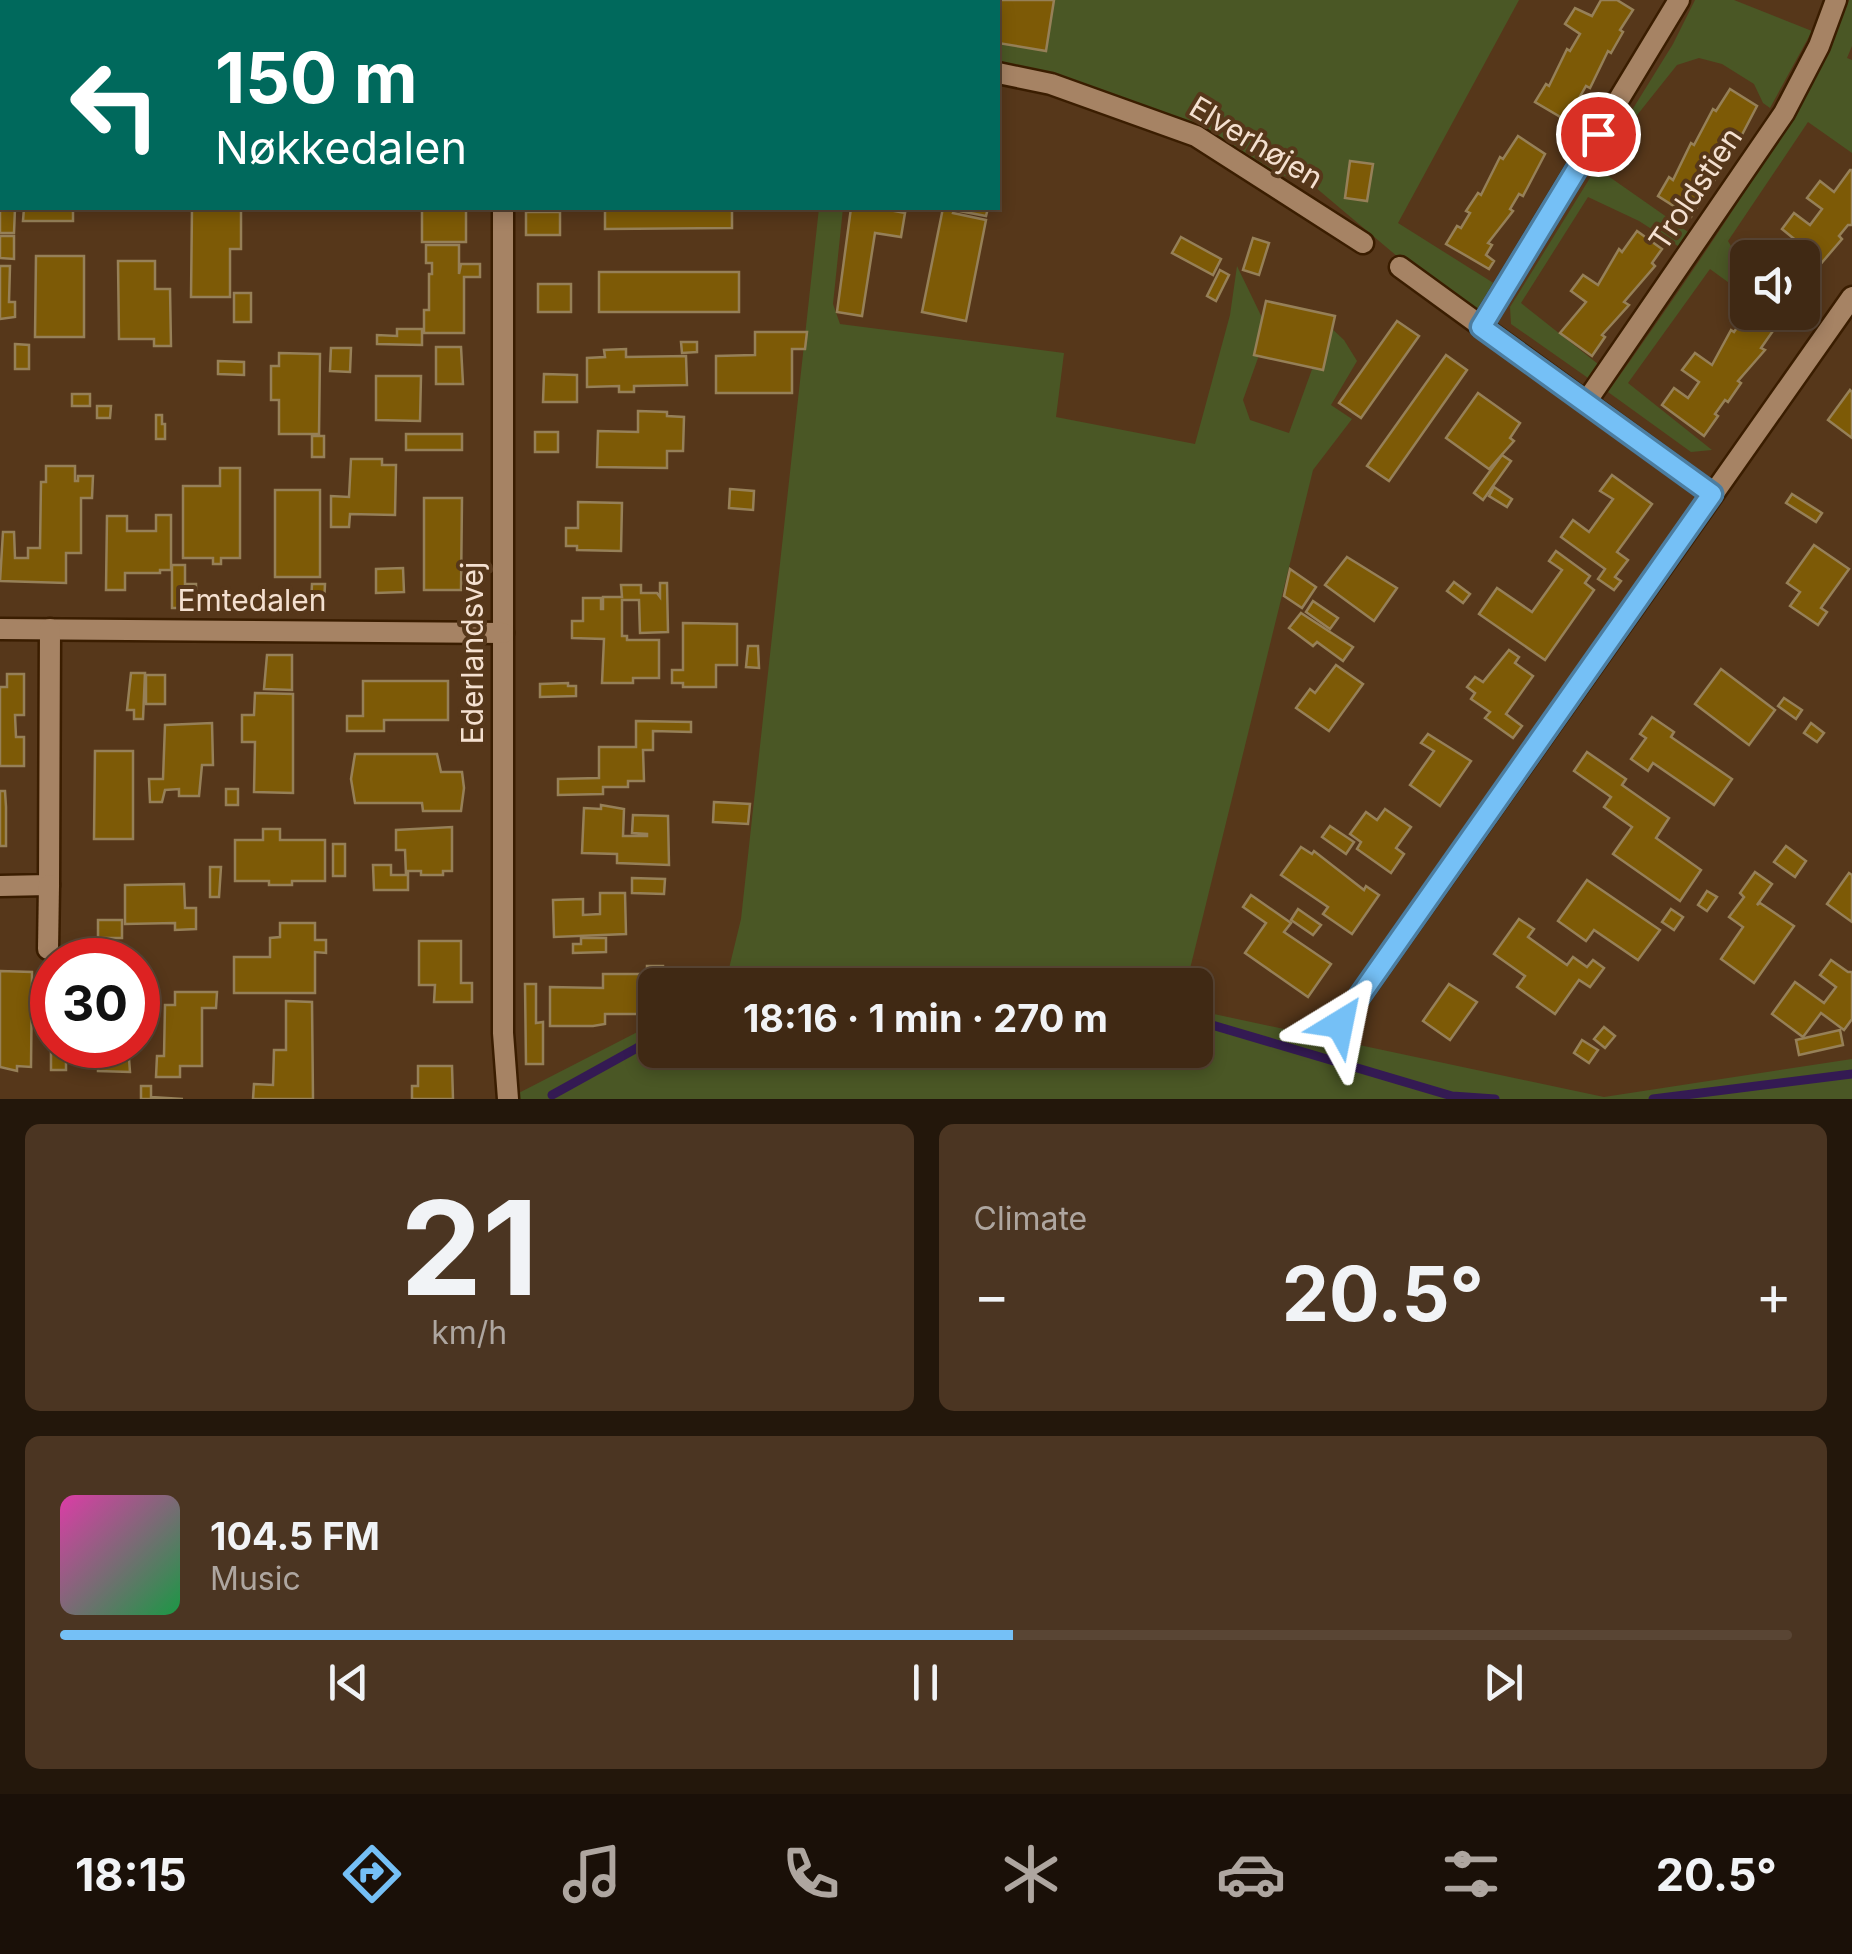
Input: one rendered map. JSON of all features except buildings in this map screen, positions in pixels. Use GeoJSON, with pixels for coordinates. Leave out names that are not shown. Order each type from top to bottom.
{"type":"FeatureCollection","features":[{"type":"Feature","properties":{"kind":"street"},"geometry":{"type":"LineString","coordinates":[[1481,327],[1679,0]]}},
{"type":"Feature","properties":{"kind":"street","name":"Troldstien"},"geometry":{"type":"LineString","coordinates":[[1586,402],[1784,113],[1819,46],[1836,0]]}},
{"type":"Feature","properties":{"kind":"street","name":"Elverhøjen"},"geometry":{"type":"LineString","coordinates":[[1000,73],[1051,84],[1196,136],[1363,243]]}},
{"type":"Feature","properties":{"kind":"street","name":"Ederlandsvej"},"geometry":{"type":"LineString","coordinates":[[503,210],[503,1033],[508,1099]]}},
{"type":"Feature","properties":{"kind":"street"},"geometry":{"type":"LineString","coordinates":[[1400,267],[1712,494]]}},
{"type":"Feature","properties":{"kind":"street"},"geometry":{"type":"LineString","coordinates":[[1340,1024],[1852,297]]}},
{"type":"Feature","properties":{"kind":"street","name":"Emtedalen"},"geometry":{"type":"LineString","coordinates":[[0,630],[503,633]]}},
{"type":"Feature","properties":{"kind":"street"},"geometry":{"type":"LineString","coordinates":[[48,938],[50,630]]}},
{"type":"Feature","properties":{"kind":"street"},"geometry":{"type":"LineString","coordinates":[[0,886],[49,886]]}},
{"type":"Feature","properties":{"kind":"green space"},"geometry":{"type":"Polygon","coordinates":[[[1000,0],[1519,0],[1398,223],[1503,289],[1481,327],[1315,187],[1000,74],[1000,0]]]}},
{"type":"Feature","properties":{"kind":"green space"},"geometry":{"type":"Polygon","coordinates":[[[1695,0],[1734,0],[1812,31],[1770,108],[1763,103],[1754,84],[1722,64],[1699,58],[1677,65],[1626,129],[1601,171],[1691,234],[1681,248],[1639,221],[1588,197],[1521,303],[1598,364],[1588,378],[1511,324],[1510,307],[1673,44],[1695,0]]]}},
{"type":"Feature","properties":{"kind":"green space"},"geometry":{"type":"Polygon","coordinates":[[[1852,0],[1852,46],[1847,58],[1852,60],[1852,153],[1808,122],[1728,241],[1730,284],[1710,269],[1628,383],[1712,450],[1691,452],[1608,392],[1779,138],[1852,0]]]}},
{"type":"Feature","properties":{"kind":"green space"},"geometry":{"type":"Polygon","coordinates":[[[819,210],[843,210],[833,304],[840,324],[1064,353],[1056,417],[1195,444],[1230,315],[1237,266],[1268,330],[1243,400],[1250,420],[1289,433],[1328,325],[1344,340],[1357,361],[1331,405],[1352,419],[1313,470],[1190,968],[729,968],[741,919],[819,210]]]}},
{"type":"Feature","properties":{"kind":"green space"},"geometry":{"type":"Polygon","coordinates":[[[1213,1014],[1604,1097],[1852,1059],[1852,1099],[507,1099],[638,1032],[638,1068],[1213,1068],[1213,1014]]]}},
{"type":"Feature","properties":{"kind":"waterway"},"geometry":{"type":"LineString","coordinates":[[1213,1025],[1452,1096],[1495,1099]]}},
{"type":"Feature","properties":{"kind":"waterway"},"geometry":{"type":"LineString","coordinates":[[552,1095],[638,1047]]}},
{"type":"Feature","properties":{"kind":"waterway"},"geometry":{"type":"LineString","coordinates":[[1653,1099],[1852,1074]]}},
{"type":"Feature","properties":{"kind":"route"},"geometry":{"type":"LineString","coordinates":[[1340,1024],[1712,494],[1481,327],[1598,134]]}}]}
